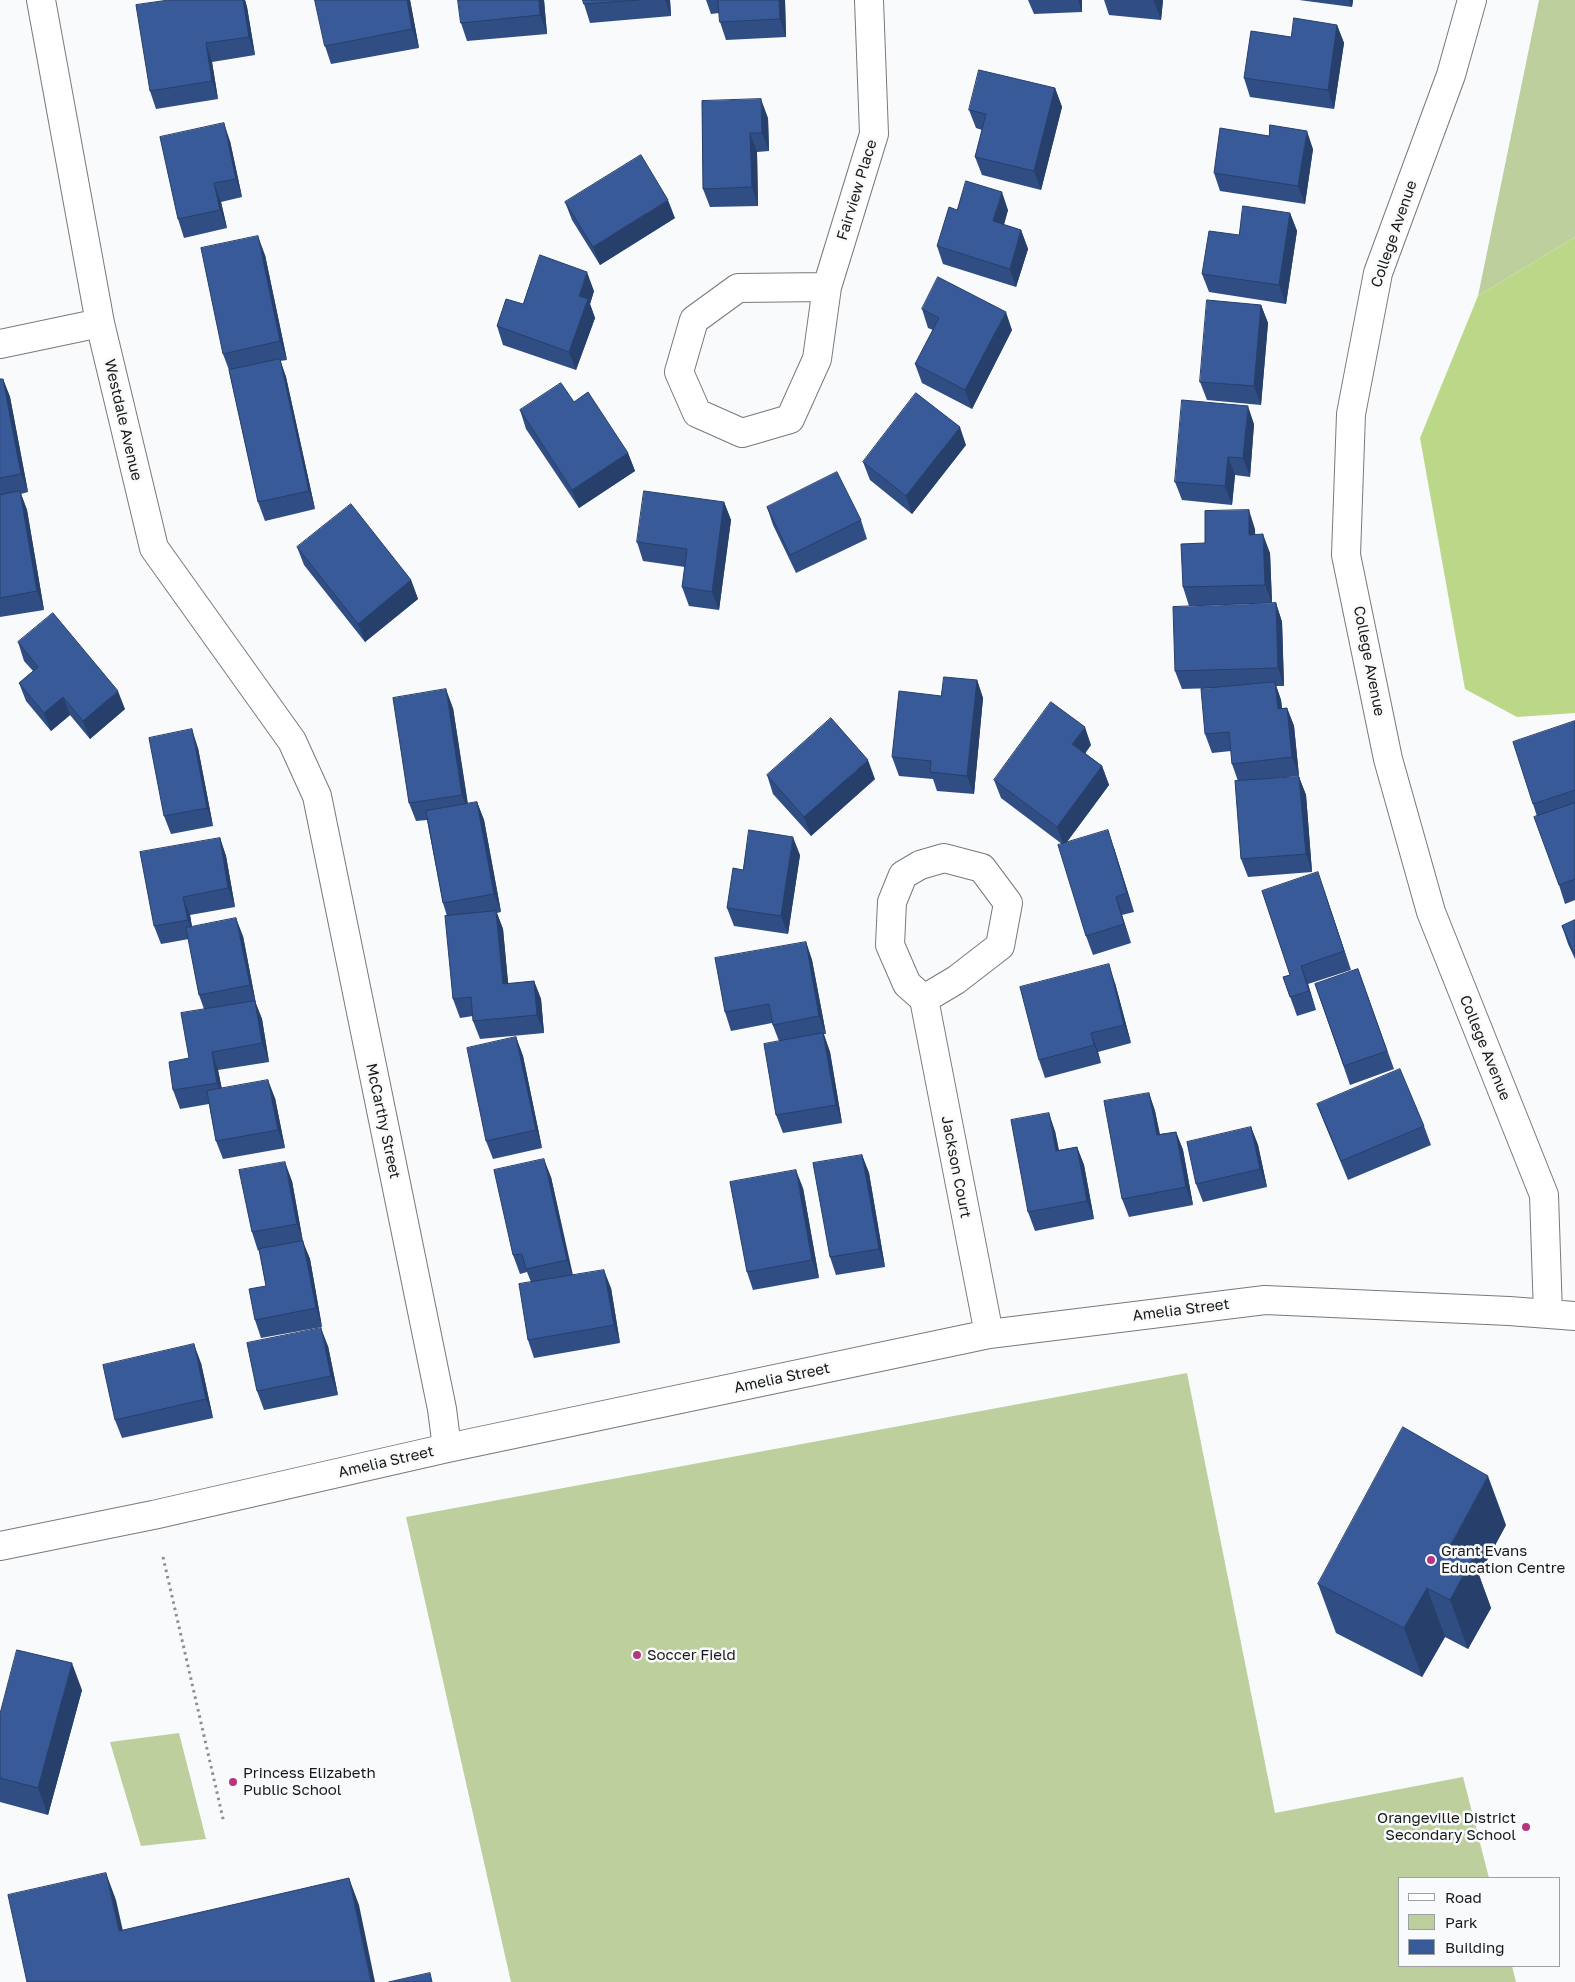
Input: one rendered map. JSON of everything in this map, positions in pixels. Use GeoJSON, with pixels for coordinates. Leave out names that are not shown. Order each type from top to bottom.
{"type":"FeatureCollection","features":[{"type":"Feature","properties":{"kind":"street","name":"Westdale Avenue"},"geometry":{"type":"LineString","coordinates":[[41,0],[100,323],[154,548],[292,741],[317,796]]}},
{"type":"Feature","properties":{"kind":"street","name":"Fairview Place"},"geometry":{"type":"LineString","coordinates":[[827,287],[738,288],[694,320],[679,372],[697,413],[742,433],[790,419],[817,359],[827,287],[874,134],[869,0]]}},
{"type":"Feature","properties":{"kind":"street","name":"College Avenue"},"geometry":{"type":"LineString","coordinates":[[1472,0],[1451,74],[1378,273],[1351,414],[1346,554],[1388,758],[1431,912],[1544,1195],[1548,1314]]}},
{"type":"Feature","properties":{"kind":"street"},"geometry":{"type":"LineString","coordinates":[[0,344],[100,323]]}},
{"type":"Feature","properties":{"kind":"street","name":"McCarthy Street"},"geometry":{"type":"LineString","coordinates":[[317,796],[442,1409],[447,1448]]}},
{"type":"Feature","properties":{"kind":"street"},"geometry":{"type":"LineString","coordinates":[[944,858],[982,868],[1008,903],[1000,946],[956,980],[924,999],[907,984],[890,945],[892,902],[903,875],[920,865],[944,858]]}},
{"type":"Feature","properties":{"kind":"street","name":"Jackson Court"},"geometry":{"type":"LineString","coordinates":[[924,999],[989,1334]]}},
{"type":"Feature","properties":{"kind":"street","name":"Amelia Street"},"geometry":{"type":"LineString","coordinates":[[0,1546],[153,1514],[447,1448],[989,1334],[1265,1300],[1575,1316]]}},
{"type":"Feature","properties":{"kind":"path"},"geometry":{"type":"LineString","coordinates":[[163,1557],[224,1823]]}},
{"type":"Feature","properties":{"kind":"green space"},"geometry":{"type":"Polygon","coordinates":[[[1539,0],[1575,0],[1575,237],[1478,296],[1539,0]]]}},
{"type":"Feature","properties":{"kind":"green space"},"geometry":{"type":"Polygon","coordinates":[[[1575,237],[1575,713],[1517,717],[1465,689],[1420,438],[1478,296],[1575,237]]]}},
{"type":"Feature","properties":{"kind":"green space"},"geometry":{"type":"Polygon","coordinates":[[[1187,1373],[1275,1813],[1463,1777],[1489,1877],[1398,1877],[1398,1967],[1512,1967],[1516,1982],[511,1982],[406,1517],[1187,1373]]]}},
{"type":"Feature","properties":{"kind":"green space"},"geometry":{"type":"Polygon","coordinates":[[[179,1733],[206,1839],[141,1846],[110,1742],[179,1733]]]}},
{"type":"Feature","properties":{"kind":"building"},"geometry":{"type":"Polygon","coordinates":[[[169,0],[243,0],[249,37],[206,43],[212,81],[150,91],[136,5],[169,0]]]}},
{"type":"Feature","properties":{"kind":"building"},"geometry":{"type":"Polygon","coordinates":[[[315,0],[407,0],[412,29],[325,46],[315,0]]]}},
{"type":"Feature","properties":{"kind":"building"},"geometry":{"type":"Polygon","coordinates":[[[458,0],[539,0],[540,15],[461,23],[458,0]]]}},
{"type":"Feature","properties":{"kind":"building"},"geometry":{"type":"Polygon","coordinates":[[[583,0],[639,0],[584,4],[583,0]]]}},
{"type":"Feature","properties":{"kind":"building"},"geometry":{"type":"Polygon","coordinates":[[[718,0],[779,0],[780,19],[720,22],[718,0]]]}},
{"type":"Feature","properties":{"kind":"building"},"geometry":{"type":"Polygon","coordinates":[[[1294,18],[1337,25],[1328,90],[1244,78],[1251,31],[1291,37],[1294,18]]]}},
{"type":"Feature","properties":{"kind":"building"},"geometry":{"type":"Polygon","coordinates":[[[979,70],[1055,88],[1034,171],[975,157],[986,114],[969,110],[979,70]]]}},
{"type":"Feature","properties":{"kind":"building"},"geometry":{"type":"Polygon","coordinates":[[[761,99],[762,133],[750,133],[752,187],[703,189],[702,101],[761,99]]]}},
{"type":"Feature","properties":{"kind":"building"},"geometry":{"type":"Polygon","coordinates":[[[224,123],[236,179],[214,183],[220,210],[178,219],[160,137],[224,123]]]}},
{"type":"Feature","properties":{"kind":"building"},"geometry":{"type":"Polygon","coordinates":[[[1270,125],[1307,131],[1298,186],[1214,173],[1220,128],[1269,136],[1270,125]]]}},
{"type":"Feature","properties":{"kind":"building"},"geometry":{"type":"Polygon","coordinates":[[[641,155],[668,200],[593,247],[565,202],[641,155]]]}},
{"type":"Feature","properties":{"kind":"building"},"geometry":{"type":"Polygon","coordinates":[[[966,181],[1002,192],[993,221],[1021,230],[1010,269],[937,246],[949,207],[957,210],[966,181]]]}},
{"type":"Feature","properties":{"kind":"building"},"geometry":{"type":"Polygon","coordinates":[[[1243,206],[1290,213],[1279,285],[1202,274],[1209,231],[1239,235],[1243,206]]]}},
{"type":"Feature","properties":{"kind":"building"},"geometry":{"type":"Polygon","coordinates":[[[258,236],[280,341],[223,354],[201,248],[258,236]]]}},
{"type":"Feature","properties":{"kind":"building"},"geometry":{"type":"Polygon","coordinates":[[[540,255],[587,272],[579,296],[588,299],[569,352],[497,326],[506,299],[523,304],[540,255]]]}},
{"type":"Feature","properties":{"kind":"building"},"geometry":{"type":"Polygon","coordinates":[[[938,277],[1006,312],[965,390],[915,364],[939,318],[922,309],[938,277]]]}},
{"type":"Feature","properties":{"kind":"building"},"geometry":{"type":"Polygon","coordinates":[[[1207,300],[1261,305],[1254,386],[1200,382],[1207,300]]]}},
{"type":"Feature","properties":{"kind":"building"},"geometry":{"type":"Polygon","coordinates":[[[280,359],[309,491],[258,502],[229,370],[280,359]]]}},
{"type":"Feature","properties":{"kind":"building"},"geometry":{"type":"Polygon","coordinates":[[[0,379],[3,379],[21,474],[0,478],[0,379]]]}},
{"type":"Feature","properties":{"kind":"building"},"geometry":{"type":"Polygon","coordinates":[[[561,383],[574,402],[588,392],[628,453],[572,490],[520,410],[561,383]]]}},
{"type":"Feature","properties":{"kind":"building"},"geometry":{"type":"Polygon","coordinates":[[[916,393],[960,427],[906,496],[863,462],[916,393]]]}},
{"type":"Feature","properties":{"kind":"building"},"geometry":{"type":"Polygon","coordinates":[[[1182,400],[1248,406],[1243,458],[1228,457],[1225,486],[1175,482],[1182,400]]]}},
{"type":"Feature","properties":{"kind":"building"},"geometry":{"type":"Polygon","coordinates":[[[837,472],[861,520],[790,555],[767,507],[837,472]]]}},
{"type":"Feature","properties":{"kind":"building"},"geometry":{"type":"Polygon","coordinates":[[[20,491],[37,591],[0,598],[0,495],[20,491]]]}},
{"type":"Feature","properties":{"kind":"building"},"geometry":{"type":"Polygon","coordinates":[[[644,491],[724,502],[712,592],[682,587],[687,549],[637,542],[644,491]]]}},
{"type":"Feature","properties":{"kind":"building"},"geometry":{"type":"Polygon","coordinates":[[[351,504],[411,580],[358,624],[297,547],[351,504]]]}},
{"type":"Feature","properties":{"kind":"building"},"geometry":{"type":"Polygon","coordinates":[[[1249,510],[1249,535],[1263,534],[1265,585],[1183,587],[1181,544],[1205,543],[1205,511],[1249,510]]]}},
{"type":"Feature","properties":{"kind":"building"},"geometry":{"type":"Polygon","coordinates":[[[1276,603],[1278,668],[1175,671],[1173,607],[1276,603]]]}},
{"type":"Feature","properties":{"kind":"building"},"geometry":{"type":"Polygon","coordinates":[[[53,613],[118,691],[83,721],[63,697],[44,713],[19,683],[38,667],[18,642],[53,613]]]}},
{"type":"Feature","properties":{"kind":"building"},"geometry":{"type":"Polygon","coordinates":[[[944,677],[977,680],[967,776],[930,772],[931,761],[892,757],[899,691],[941,696],[944,677]]]}},
{"type":"Feature","properties":{"kind":"building"},"geometry":{"type":"Polygon","coordinates":[[[1275,682],[1278,709],[1287,708],[1292,757],[1232,764],[1229,732],[1205,734],[1201,689],[1275,682]]]}},
{"type":"Feature","properties":{"kind":"building"},"geometry":{"type":"Polygon","coordinates":[[[446,689],[462,795],[409,803],[393,698],[446,689]]]}},
{"type":"Feature","properties":{"kind":"building"},"geometry":{"type":"Polygon","coordinates":[[[1051,702],[1085,727],[1072,744],[1102,766],[1057,827],[994,780],[1051,702]]]}},
{"type":"Feature","properties":{"kind":"building"},"geometry":{"type":"Polygon","coordinates":[[[831,718],[868,760],[804,817],[767,775],[831,718]]]}},
{"type":"Feature","properties":{"kind":"building"},"geometry":{"type":"Polygon","coordinates":[[[1575,721],[1575,790],[1533,804],[1513,742],[1575,721]]]}},
{"type":"Feature","properties":{"kind":"building"},"geometry":{"type":"Polygon","coordinates":[[[192,729],[207,808],[164,816],[149,738],[192,729]]]}},
{"type":"Feature","properties":{"kind":"building"},"geometry":{"type":"Polygon","coordinates":[[[1299,777],[1306,854],[1241,859],[1235,781],[1299,777]]]}},
{"type":"Feature","properties":{"kind":"building"},"geometry":{"type":"Polygon","coordinates":[[[477,802],[494,894],[443,903],[426,811],[477,802]]]}},
{"type":"Feature","properties":{"kind":"building"},"geometry":{"type":"Polygon","coordinates":[[[1575,803],[1575,879],[1559,885],[1534,817],[1575,803]]]}},
{"type":"Feature","properties":{"kind":"building"},"geometry":{"type":"Polygon","coordinates":[[[749,830],[793,837],[781,916],[727,908],[733,868],[743,870],[749,830]]]}},
{"type":"Feature","properties":{"kind":"building"},"geometry":{"type":"Polygon","coordinates":[[[1108,830],[1127,893],[1116,897],[1124,924],[1086,936],[1058,845],[1108,830]]]}},
{"type":"Feature","properties":{"kind":"building"},"geometry":{"type":"Polygon","coordinates":[[[220,838],[228,888],[183,897],[188,920],[154,926],[140,852],[220,838]]]}},
{"type":"Feature","properties":{"kind":"building"},"geometry":{"type":"Polygon","coordinates":[[[1318,872],[1344,951],[1301,966],[1309,991],[1290,997],[1283,977],[1290,975],[1262,891],[1318,872]]]}},
{"type":"Feature","properties":{"kind":"building"},"geometry":{"type":"Polygon","coordinates":[[[496,911],[503,984],[534,981],[537,1015],[473,1021],[471,997],[453,999],[445,916],[496,911]]]}},
{"type":"Feature","properties":{"kind":"building"},"geometry":{"type":"Polygon","coordinates":[[[236,918],[250,985],[199,995],[186,928],[236,918]]]}},
{"type":"Feature","properties":{"kind":"building"},"geometry":{"type":"Polygon","coordinates":[[[1575,920],[1575,955],[1562,926],[1575,920]]]}},
{"type":"Feature","properties":{"kind":"building"},"geometry":{"type":"Polygon","coordinates":[[[806,942],[819,1016],[773,1025],[769,1004],[725,1012],[715,958],[806,942]]]}},
{"type":"Feature","properties":{"kind":"building"},"geometry":{"type":"Polygon","coordinates":[[[1109,964],[1124,1025],[1091,1033],[1094,1045],[1039,1060],[1020,987],[1109,964]]]}},
{"type":"Feature","properties":{"kind":"building"},"geometry":{"type":"Polygon","coordinates":[[[1358,969],[1387,1051],[1344,1066],[1315,984],[1358,969]]]}},
{"type":"Feature","properties":{"kind":"building"},"geometry":{"type":"Polygon","coordinates":[[[255,1001],[262,1043],[212,1052],[217,1083],[173,1090],[169,1062],[189,1058],[181,1013],[255,1001]]]}},
{"type":"Feature","properties":{"kind":"building"},"geometry":{"type":"Polygon","coordinates":[[[823,1033],[836,1105],[776,1115],[764,1044],[823,1033]]]}},
{"type":"Feature","properties":{"kind":"building"},"geometry":{"type":"Polygon","coordinates":[[[516,1037],[536,1130],[486,1141],[467,1048],[516,1037]]]}},
{"type":"Feature","properties":{"kind":"building"},"geometry":{"type":"Polygon","coordinates":[[[1400,1069],[1424,1126],[1341,1161],[1317,1104],[1400,1069]]]}},
{"type":"Feature","properties":{"kind":"building"},"geometry":{"type":"Polygon","coordinates":[[[268,1080],[278,1130],[216,1141],[207,1091],[268,1080]]]}},
{"type":"Feature","properties":{"kind":"building"},"geometry":{"type":"Polygon","coordinates":[[[1149,1093],[1157,1135],[1176,1132],[1186,1187],[1122,1199],[1104,1101],[1149,1093]]]}},
{"type":"Feature","properties":{"kind":"building"},"geometry":{"type":"Polygon","coordinates":[[[1049,1113],[1056,1151],[1077,1147],[1087,1201],[1028,1212],[1011,1120],[1049,1113]]]}},
{"type":"Feature","properties":{"kind":"building"},"geometry":{"type":"Polygon","coordinates":[[[1251,1127],[1260,1169],[1196,1184],[1187,1142],[1251,1127]]]}},
{"type":"Feature","properties":{"kind":"building"},"geometry":{"type":"Polygon","coordinates":[[[862,1155],[879,1249],[830,1257],[813,1163],[862,1155]]]}},
{"type":"Feature","properties":{"kind":"building"},"geometry":{"type":"Polygon","coordinates":[[[544,1159],[567,1260],[526,1269],[522,1254],[513,1255],[494,1170],[544,1159]]]}},
{"type":"Feature","properties":{"kind":"building"},"geometry":{"type":"Polygon","coordinates":[[[285,1162],[297,1224],[252,1232],[239,1170],[285,1162]]]}},
{"type":"Feature","properties":{"kind":"building"},"geometry":{"type":"Polygon","coordinates":[[[796,1170],[812,1260],[747,1272],[730,1182],[796,1170]]]}},
{"type":"Feature","properties":{"kind":"building"},"geometry":{"type":"Polygon","coordinates":[[[303,1241],[316,1308],[255,1320],[249,1289],[266,1286],[259,1249],[303,1241]]]}},
{"type":"Feature","properties":{"kind":"building"},"geometry":{"type":"Polygon","coordinates":[[[604,1270],[614,1325],[528,1340],[519,1284],[604,1270]]]}},
{"type":"Feature","properties":{"kind":"building"},"geometry":{"type":"Polygon","coordinates":[[[321,1328],[331,1376],[257,1391],[247,1343],[321,1328]]]}},
{"type":"Feature","properties":{"kind":"building"},"geometry":{"type":"Polygon","coordinates":[[[194,1344],[206,1399],[115,1420],[103,1365],[194,1344]]]}},
{"type":"Feature","properties":{"kind":"building"},"geometry":{"type":"Polygon","coordinates":[[[1403,1427],[1488,1476],[1450,1546],[1473,1558],[1450,1600],[1427,1588],[1404,1628],[1318,1584],[1403,1427]]]}},
{"type":"Feature","properties":{"kind":"building"},"geometry":{"type":"Polygon","coordinates":[[[17,1650],[72,1663],[38,1788],[0,1778],[0,1714],[17,1650]]]}},
{"type":"Feature","properties":{"kind":"building"},"geometry":{"type":"Polygon","coordinates":[[[106,1873],[119,1931],[349,1878],[371,1982],[27,1982],[8,1895],[106,1873]]]}},
{"type":"Feature","properties":{"kind":"building"},"geometry":{"type":"Polygon","coordinates":[[[430,1973],[432,1982],[389,1982],[430,1973]]]}},
{"type":"Feature","properties":{"kind":"place","name":"Grant Evans Education Centre"},"geometry":{"type":"Point","coordinates":[1431,1560]}},
{"type":"Feature","properties":{"kind":"place","name":"Soccer Field"},"geometry":{"type":"Point","coordinates":[637,1655]}},
{"type":"Feature","properties":{"kind":"place","name":"Princess Elizabeth Public School"},"geometry":{"type":"Point","coordinates":[233,1782]}},
{"type":"Feature","properties":{"kind":"place","name":"Orangeville District Secondary School"},"geometry":{"type":"Point","coordinates":[1526,1827]}}]}
